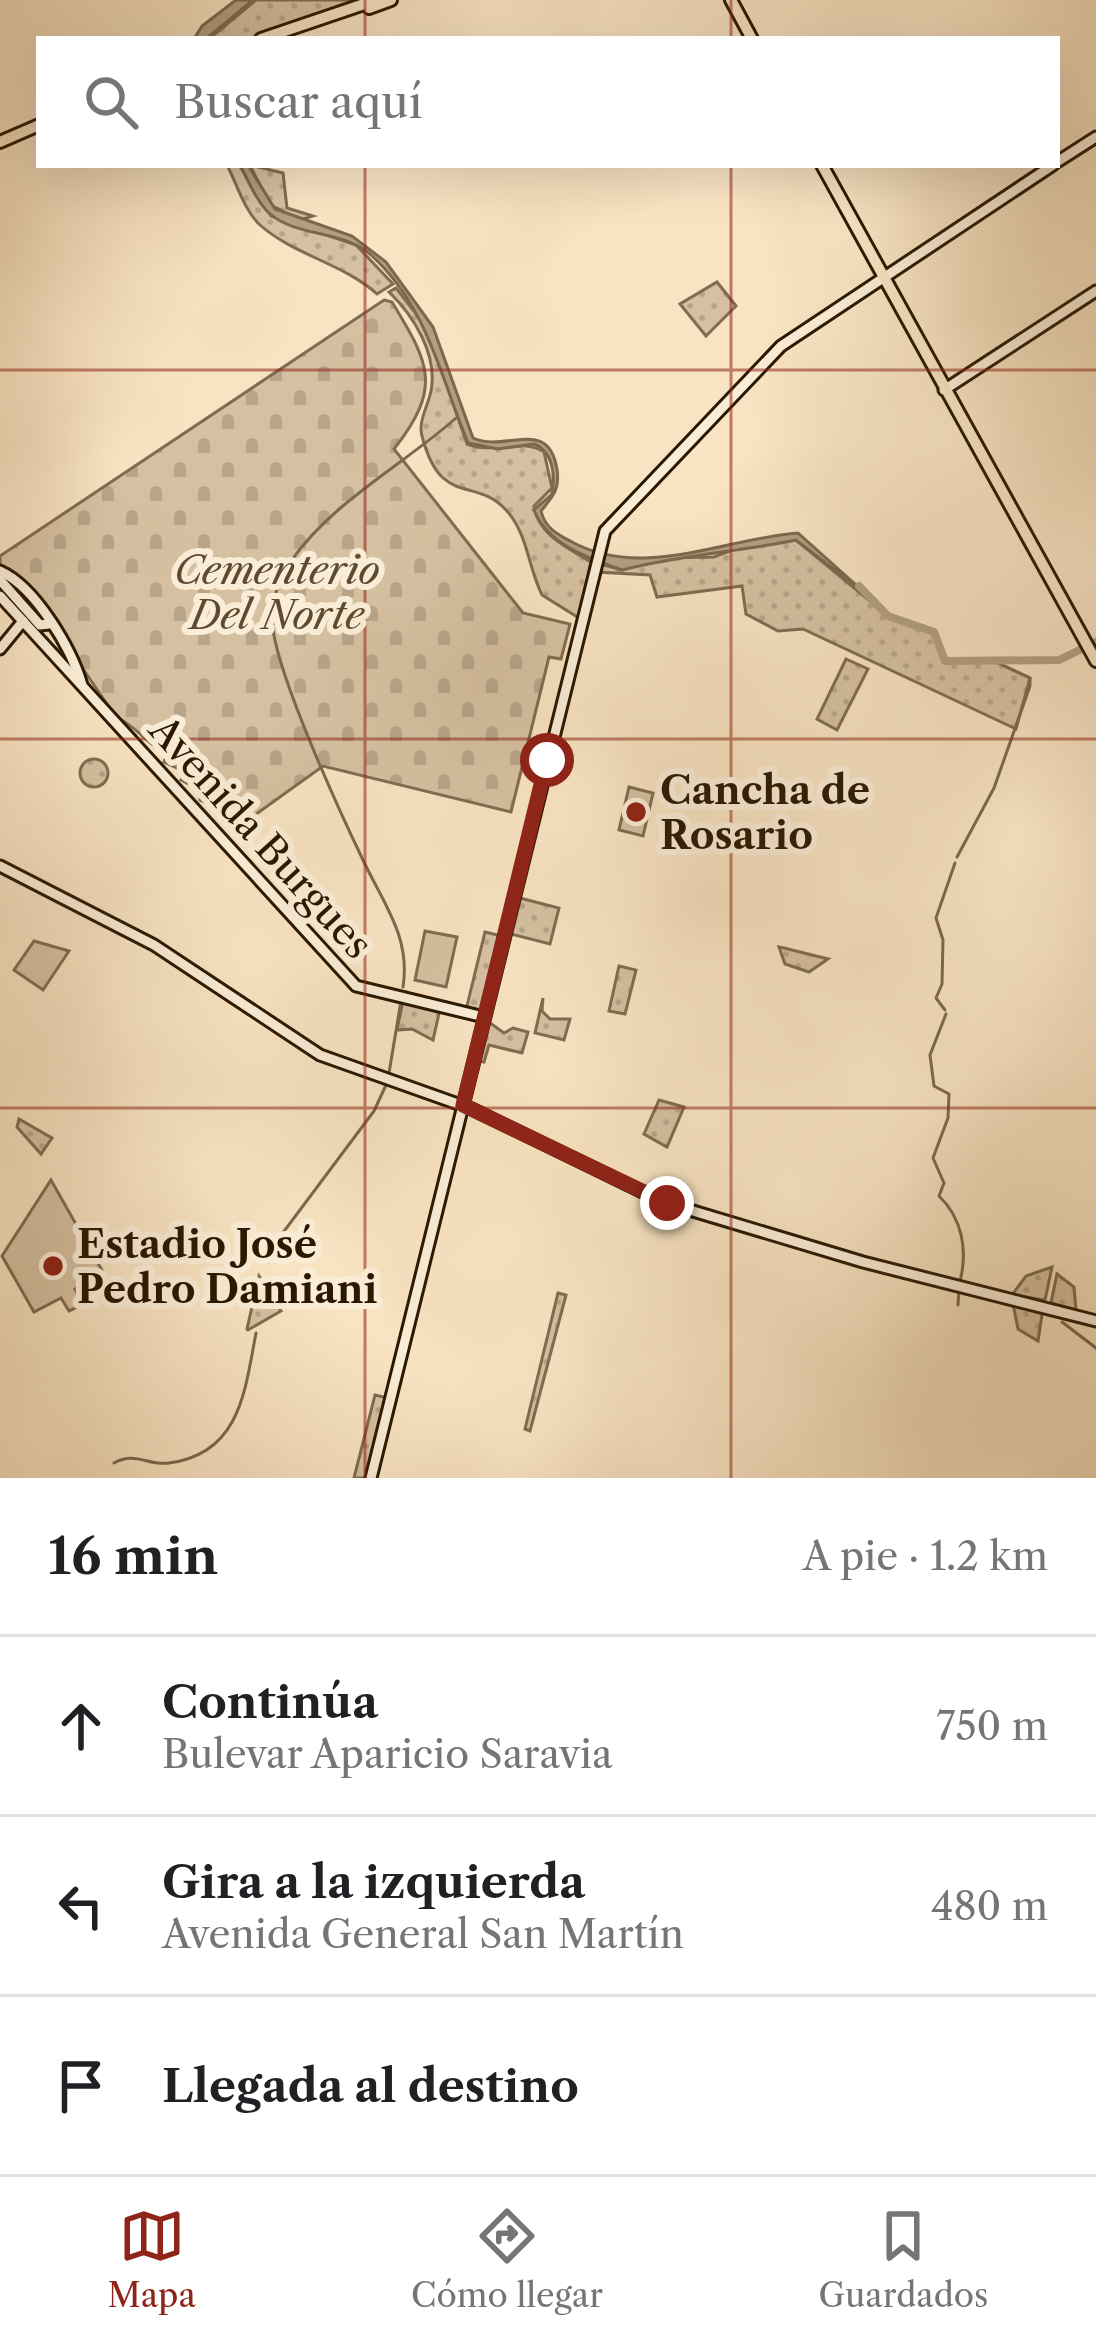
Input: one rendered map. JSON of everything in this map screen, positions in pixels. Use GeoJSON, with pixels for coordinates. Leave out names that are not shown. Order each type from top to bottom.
{"type":"FeatureCollection","features":[{"type":"Feature","properties":{"kind":"main road"},"geometry":{"type":"LineString","coordinates":[[270,36],[376,0]]}},
{"type":"Feature","properties":{"kind":"main road"},"geometry":{"type":"LineString","coordinates":[[289,36],[391,0]]}},
{"type":"Feature","properties":{"kind":"main road"},"geometry":{"type":"LineString","coordinates":[[730,0],[750,36]]}},
{"type":"Feature","properties":{"kind":"main road"},"geometry":{"type":"LineString","coordinates":[[0,146],[36,129]]}},
{"type":"Feature","properties":{"kind":"main road"},"geometry":{"type":"LineString","coordinates":[[825,168],[1095,660]]}},
{"type":"Feature","properties":{"kind":"street"},"geometry":{"type":"LineString","coordinates":[[1060,161],[1096,137]]}},
{"type":"Feature","properties":{"kind":"street"},"geometry":{"type":"LineString","coordinates":[[371,1478],[600,547],[618,515],[777,350],[1049,168]]}},
{"type":"Feature","properties":{"kind":"street"},"geometry":{"type":"LineString","coordinates":[[944,390],[1096,291]]}},
{"type":"Feature","properties":{"kind":"street","name":"Avenida Burgues"},"geometry":{"type":"LineString","coordinates":[[0,575],[40,625],[49,625],[82,685],[356,986],[484,1017]]}},
{"type":"Feature","properties":{"kind":"street","name":"Avenida Burgues"},"geometry":{"type":"LineString","coordinates":[[0,596],[75,672]]}},
{"type":"Feature","properties":{"kind":"street"},"geometry":{"type":"LineString","coordinates":[[0,649],[23,621]]}},
{"type":"Feature","properties":{"kind":"street"},"geometry":{"type":"LineString","coordinates":[[0,866],[145,940],[320,1055],[463,1105],[663,1202],[862,1262],[1096,1321]]}},
{"type":"Feature","properties":{"kind":"green space"},"geometry":{"type":"Polygon","coordinates":[[[256,0],[369,0],[257,36],[213,36],[256,0]]]}},
{"type":"Feature","properties":{"kind":"green space"},"geometry":{"type":"Polygon","coordinates":[[[228,168],[241,168],[271,216],[356,245],[393,284],[377,294],[273,235],[250,212],[228,168]]]}},
{"type":"Feature","properties":{"kind":"green space"},"geometry":{"type":"Polygon","coordinates":[[[251,168],[283,173],[287,208],[313,216],[300,220],[269,204],[251,168]]]}},
{"type":"Feature","properties":{"kind":"green space"},"geometry":{"type":"Polygon","coordinates":[[[717,282],[736,306],[706,336],[680,304],[717,282]]]}},
{"type":"Feature","properties":{"kind":"green space"},"geometry":{"type":"Polygon","coordinates":[[[396,288],[427,328],[467,444],[526,446],[544,452],[552,488],[534,506],[537,516],[555,540],[591,562],[579,618],[542,595],[519,530],[507,511],[483,494],[449,482],[430,459],[421,430],[431,391],[431,364],[415,324],[389,292],[396,288]]]}},
{"type":"Feature","properties":{"kind":"green space","name":"Cementerio Del Norte"},"geometry":{"type":"Polygon","coordinates":[[[384,300],[392,302],[405,323],[425,375],[420,408],[394,449],[523,613],[570,624],[561,659],[549,657],[511,812],[323,766],[241,825],[237,817],[200,800],[201,791],[181,780],[185,772],[164,762],[167,754],[116,717],[24,583],[0,566],[0,556],[384,300]]]}},
{"type":"Feature","properties":{"kind":"green space"},"geometry":{"type":"Polygon","coordinates":[[[796,540],[888,616],[934,632],[945,661],[994,661],[1030,678],[1016,729],[803,629],[778,631],[746,614],[742,586],[657,597],[650,575],[597,572],[600,564],[622,570],[656,558],[714,557],[740,547],[796,540]]]}},
{"type":"Feature","properties":{"kind":"green space"},"geometry":{"type":"Polygon","coordinates":[[[846,659],[868,669],[837,730],[817,719],[846,659]]]}},
{"type":"Feature","properties":{"kind":"green space"},"geometry":{"type":"Polygon","coordinates":[[[94,759],[104,763],[108,773],[104,783],[94,787],[84,783],[80,773],[84,763],[94,759]]]}},
{"type":"Feature","properties":{"kind":"green space","name":"Cancha de Rosario"},"geometry":{"type":"Polygon","coordinates":[[[629,787],[653,793],[643,836],[619,830],[629,787]]]}},
{"type":"Feature","properties":{"kind":"green space"},"geometry":{"type":"Polygon","coordinates":[[[516,897],[559,908],[550,944],[507,933],[516,897]]]}},
{"type":"Feature","properties":{"kind":"green space"},"geometry":{"type":"Polygon","coordinates":[[[425,931],[457,937],[446,987],[415,980],[425,931]]]}},
{"type":"Feature","properties":{"kind":"green space"},"geometry":{"type":"Polygon","coordinates":[[[485,932],[502,936],[481,1013],[466,1010],[485,932]]]}},
{"type":"Feature","properties":{"kind":"green space"},"geometry":{"type":"Polygon","coordinates":[[[34,941],[69,951],[43,990],[14,970],[34,941]]]}},
{"type":"Feature","properties":{"kind":"green space"},"geometry":{"type":"Polygon","coordinates":[[[779,947],[828,959],[809,972],[785,964],[779,947]]]}},
{"type":"Feature","properties":{"kind":"green space"},"geometry":{"type":"Polygon","coordinates":[[[619,966],[636,970],[625,1014],[609,1011],[619,966]]]}},
{"type":"Feature","properties":{"kind":"green space"},"geometry":{"type":"Polygon","coordinates":[[[543,998],[542,1011],[550,1019],[570,1019],[564,1040],[535,1033],[543,998]]]}},
{"type":"Feature","properties":{"kind":"green space"},"geometry":{"type":"Polygon","coordinates":[[[403,1001],[440,1009],[433,1040],[412,1029],[397,1030],[403,1001]]]}},
{"type":"Feature","properties":{"kind":"green space"},"geometry":{"type":"Polygon","coordinates":[[[486,1020],[504,1033],[513,1028],[528,1032],[522,1053],[489,1045],[484,1062],[478,1061],[486,1020]]]}},
{"type":"Feature","properties":{"kind":"green space"},"geometry":{"type":"Polygon","coordinates":[[[659,1100],[684,1107],[667,1147],[644,1134],[659,1100]]]}},
{"type":"Feature","properties":{"kind":"green space"},"geometry":{"type":"Polygon","coordinates":[[[19,1119],[52,1138],[41,1154],[17,1127],[19,1119]]]}},
{"type":"Feature","properties":{"kind":"green space"},"geometry":{"type":"Polygon","coordinates":[[[51,1180],[103,1272],[75,1289],[83,1304],[69,1311],[61,1298],[34,1312],[2,1256],[51,1180]]]}},
{"type":"Feature","properties":{"kind":"green space"},"geometry":{"type":"Polygon","coordinates":[[[1052,1267],[1045,1300],[1012,1295],[1026,1276],[1052,1267]]]}},
{"type":"Feature","properties":{"kind":"green space"},"geometry":{"type":"Polygon","coordinates":[[[1057,1274],[1074,1287],[1076,1310],[1051,1303],[1057,1274]]]}},
{"type":"Feature","properties":{"kind":"green space"},"geometry":{"type":"Polygon","coordinates":[[[259,1276],[281,1311],[248,1330],[247,1329],[259,1276]]]}},
{"type":"Feature","properties":{"kind":"green space"},"geometry":{"type":"Polygon","coordinates":[[[558,1293],[566,1295],[530,1431],[525,1429],[558,1293]]]}},
{"type":"Feature","properties":{"kind":"green space"},"geometry":{"type":"Polygon","coordinates":[[[1012,1299],[1043,1308],[1038,1341],[1018,1329],[1012,1299]]]}},
{"type":"Feature","properties":{"kind":"green space"},"geometry":{"type":"Polygon","coordinates":[[[375,1395],[388,1398],[369,1478],[354,1478],[375,1395]]]}},
{"type":"Feature","properties":{"kind":"shaded area"},"geometry":{"type":"Polygon","coordinates":[[[236,0],[253,0],[210,36],[196,36],[236,0]]]}},
{"type":"Feature","properties":{"kind":"shaded area"},"geometry":{"type":"Polygon","coordinates":[[[242,168],[250,168],[275,209],[352,236],[386,262],[433,327],[473,438],[535,440],[552,453],[557,482],[552,497],[541,511],[557,533],[599,553],[654,557],[798,533],[865,593],[796,540],[622,570],[560,541],[534,510],[552,494],[553,472],[546,453],[534,444],[498,449],[468,443],[430,343],[390,275],[371,255],[347,241],[280,221],[257,197],[242,168]]]}},
{"type":"Feature","properties":{"kind":"waterway"},"geometry":{"type":"LineString","coordinates":[[403,987],[399,936],[298,712],[278,653],[273,612],[282,577],[308,540],[347,502],[456,418]]}},
{"type":"Feature","properties":{"kind":"waterway"},"geometry":{"type":"LineString","coordinates":[[859,586],[888,616],[934,632],[945,661],[1059,660],[1096,642]]}},
{"type":"Feature","properties":{"kind":"waterway"},"geometry":{"type":"LineString","coordinates":[[957,857],[994,788],[1030,686],[1030,678],[994,661]]}},
{"type":"Feature","properties":{"kind":"waterway"},"geometry":{"type":"LineString","coordinates":[[945,1010],[936,998],[942,984],[943,940],[936,918],[955,863]]}},
{"type":"Feature","properties":{"kind":"waterway"},"geometry":{"type":"LineString","coordinates":[[389,1073],[401,1001]]}},
{"type":"Feature","properties":{"kind":"waterway"},"geometry":{"type":"LineString","coordinates":[[946,1014],[930,1055],[934,1086],[949,1094],[948,1118],[933,1158],[944,1183],[939,1196],[961,1235],[960,1281]]}},
{"type":"Feature","properties":{"kind":"waterway"},"geometry":{"type":"LineString","coordinates":[[268,1262],[276,1242],[374,1111],[386,1085]]}},
{"type":"Feature","properties":{"kind":"waterway"},"geometry":{"type":"LineString","coordinates":[[958,1305],[959,1289]]}},
{"type":"Feature","properties":{"kind":"waterway"},"geometry":{"type":"LineString","coordinates":[[1062,1322],[1096,1348]]}},
{"type":"Feature","properties":{"kind":"waterway"},"geometry":{"type":"LineString","coordinates":[[114,1463],[128,1458],[169,1463],[211,1447],[235,1416],[256,1333]]}},
{"type":"Feature","properties":{"kind":"place","name":"Cancha de Rosario"},"geometry":{"type":"Point","coordinates":[636,812]}},
{"type":"Feature","properties":{"kind":"place","name":"Estadio José Pedro Damiani"},"geometry":{"type":"Point","coordinates":[53,1266]}},
{"type":"Feature","properties":{"kind":"route"},"geometry":{"type":"LineString","coordinates":[[547,760],[463,1105],[667,1203]]}}]}
